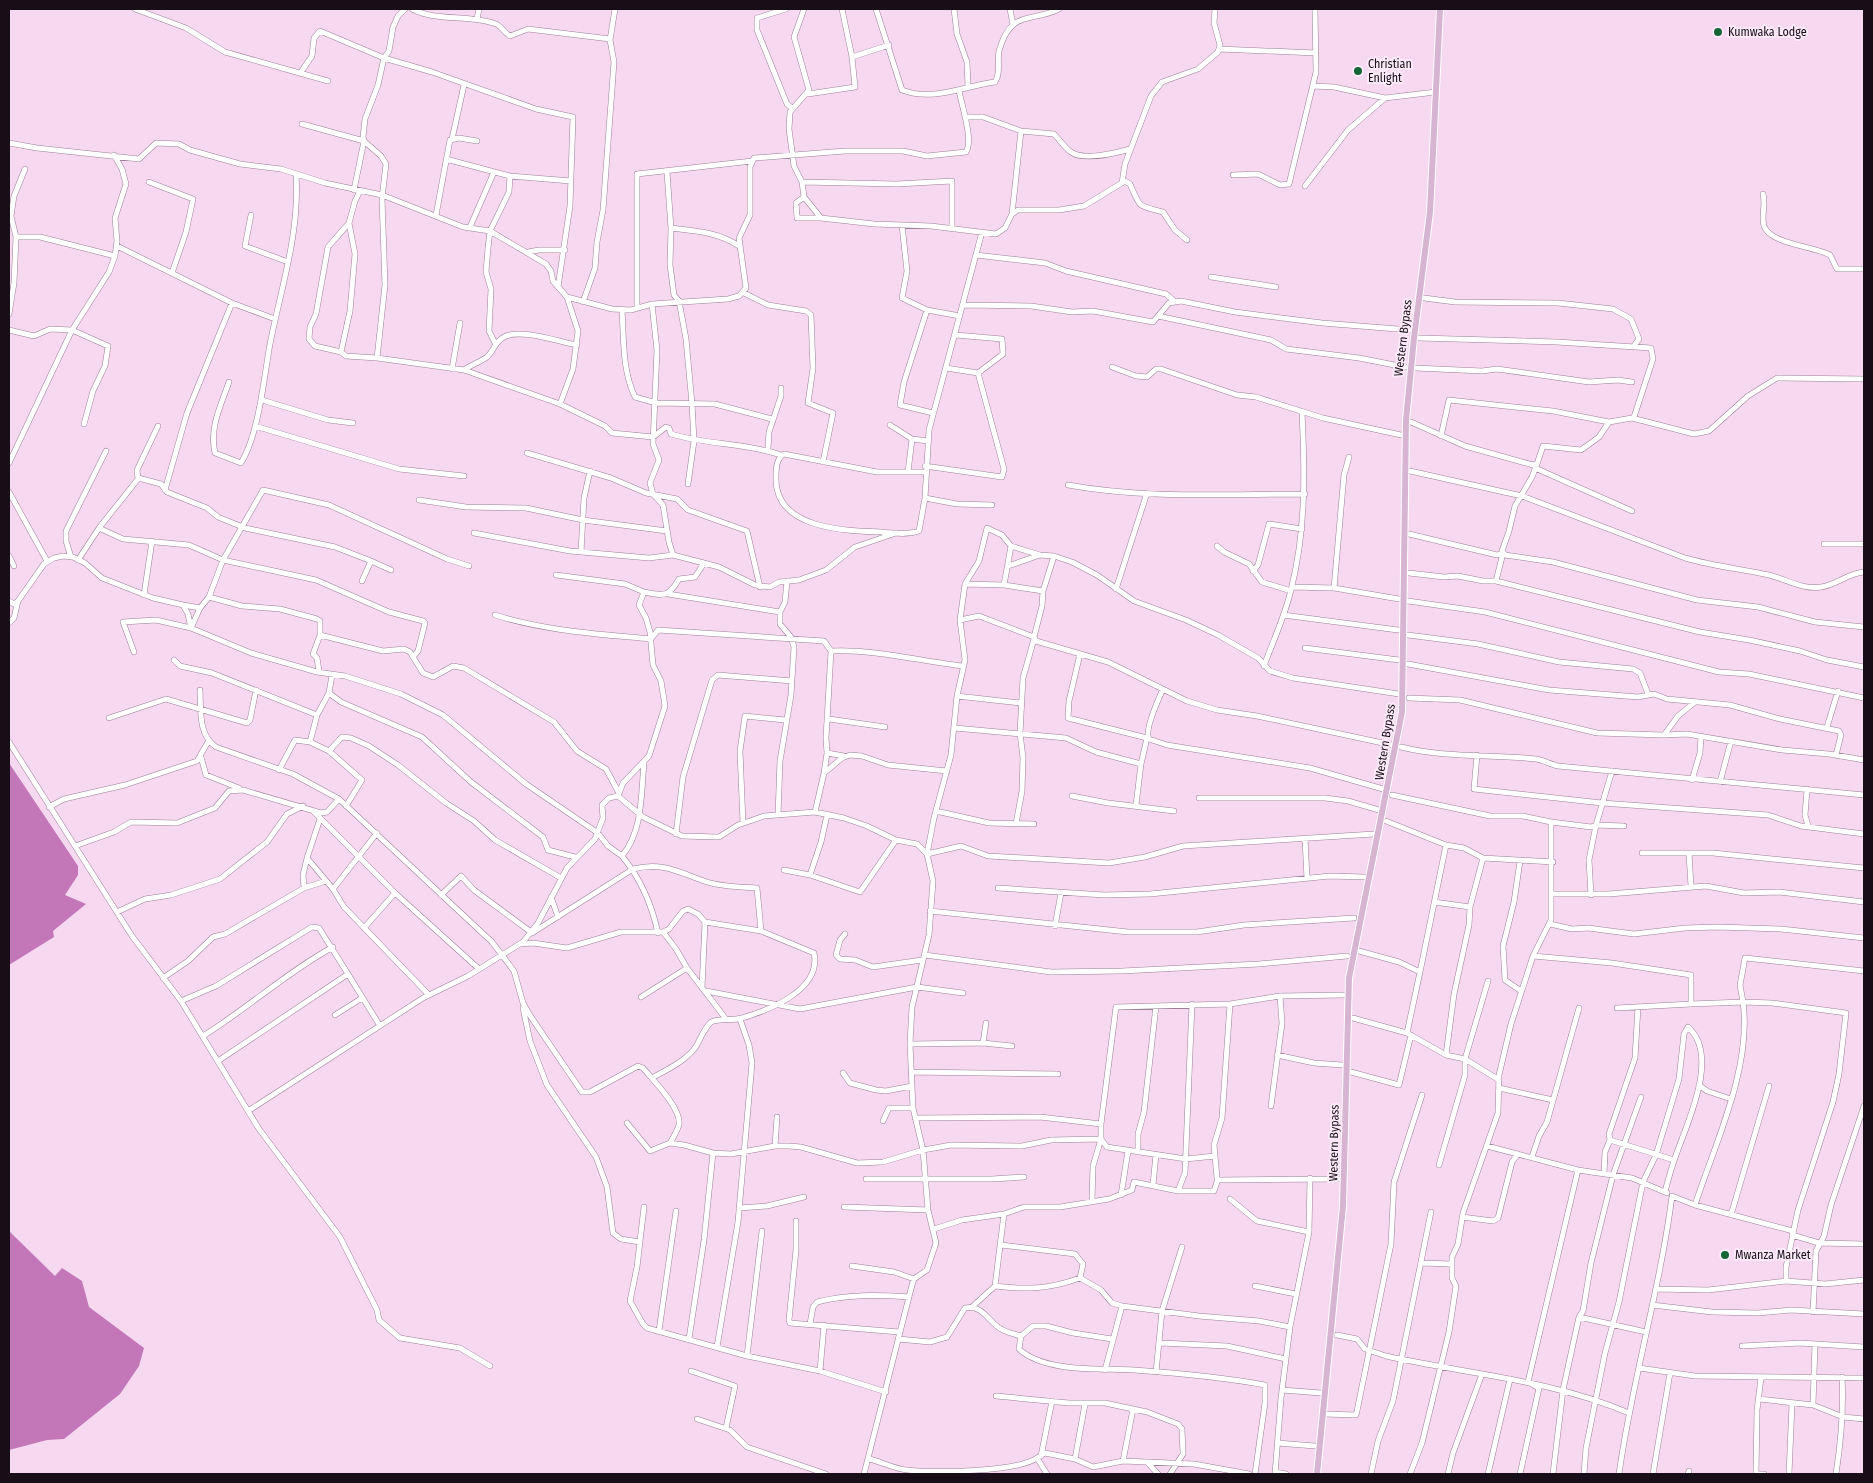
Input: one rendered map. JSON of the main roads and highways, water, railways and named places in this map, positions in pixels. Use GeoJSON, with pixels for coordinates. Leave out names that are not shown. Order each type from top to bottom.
{"type":"FeatureCollection","features":[{"type":"Feature","properties":{"kind":"main road","name":"Western Bypass"},"geometry":{"type":"LineString","coordinates":[[1317,1474],[1343,1206],[1349,978],[1402,712],[1406,420],[1430,212],[1440,9]]}},
{"type":"Feature","properties":{"kind":"place","name":"Kumwaka Lodge"},"geometry":{"type":"Point","coordinates":[1718,32]}},
{"type":"Feature","properties":{"kind":"place","name":"Christian Enlight"},"geometry":{"type":"Point","coordinates":[1358,71]}},
{"type":"Feature","properties":{"kind":"place","name":"Mwanza Market"},"geometry":{"type":"Point","coordinates":[1725,1255]}}]}
